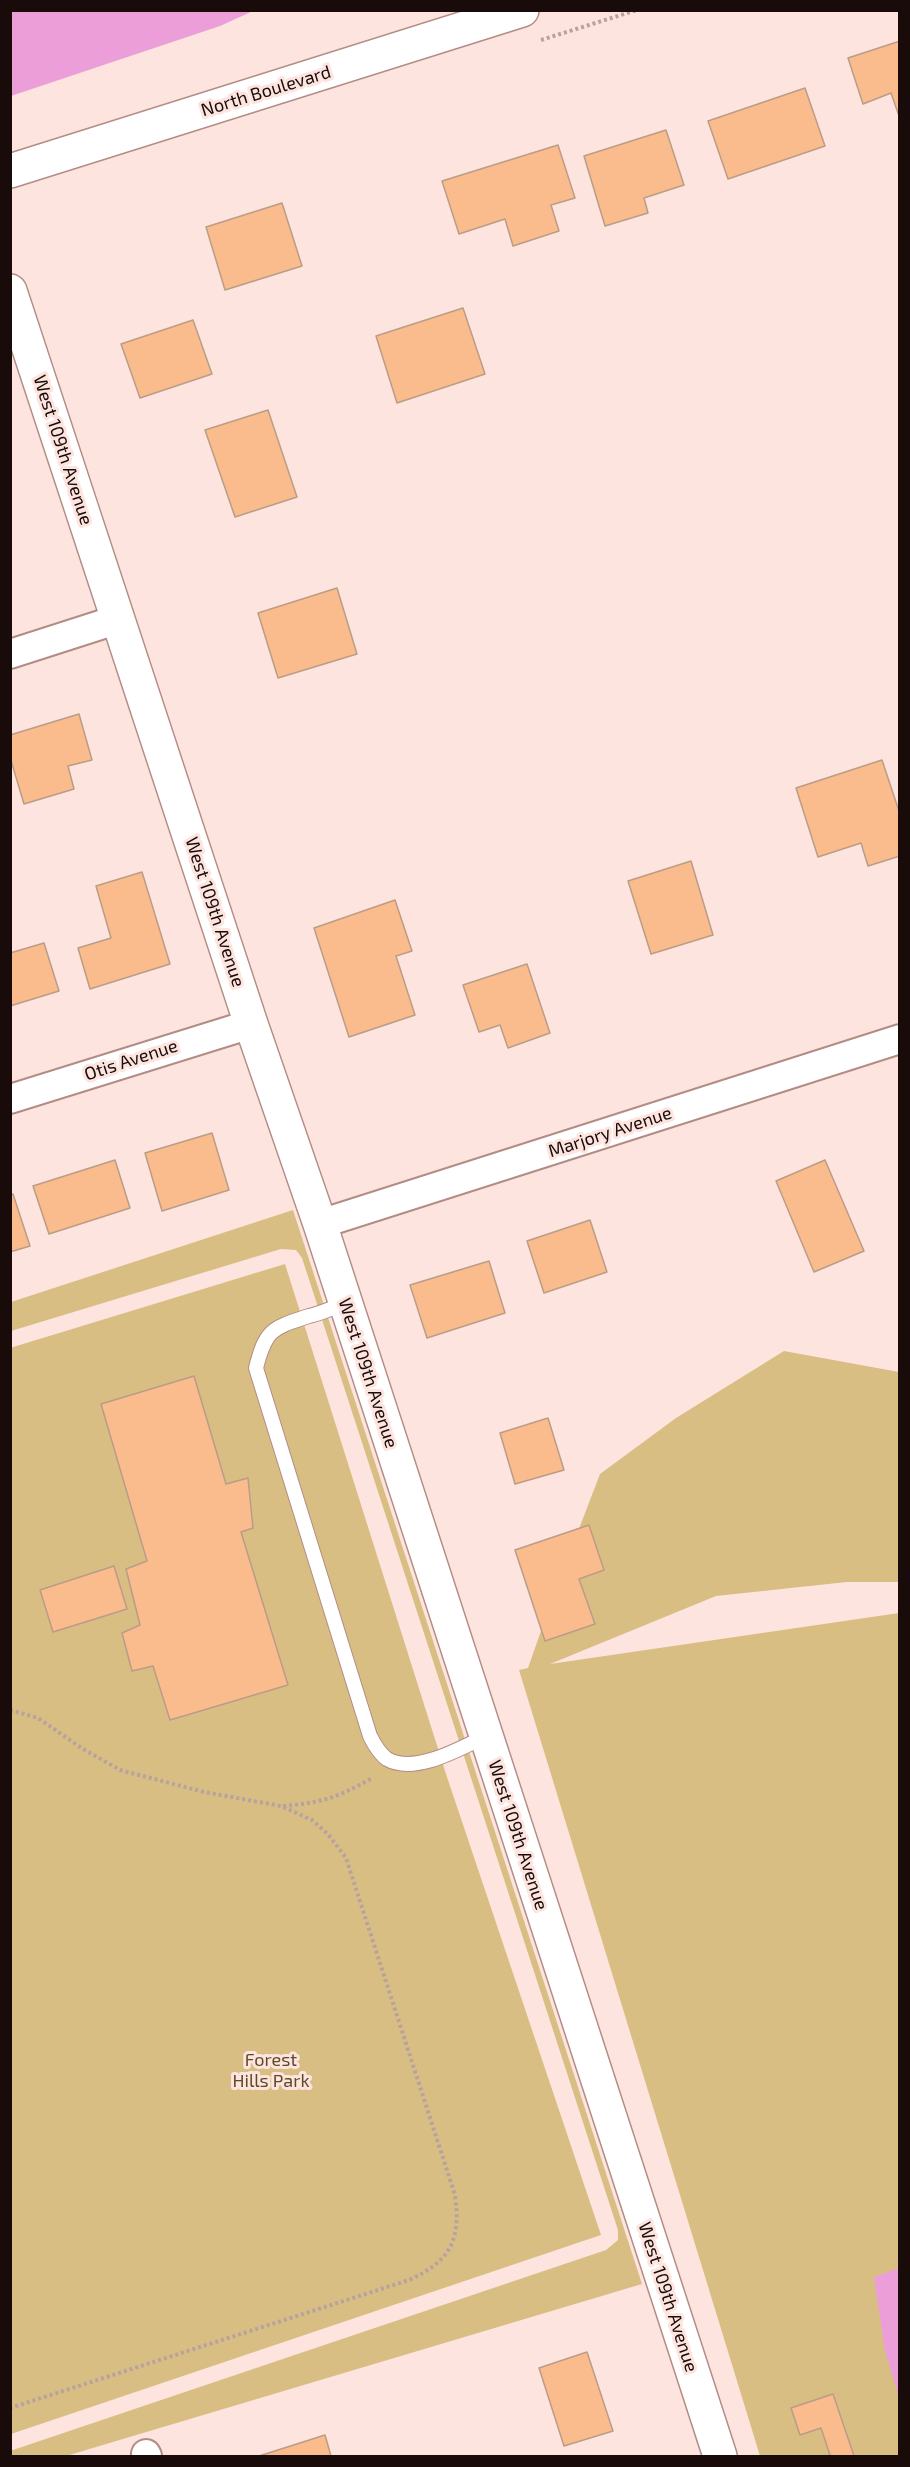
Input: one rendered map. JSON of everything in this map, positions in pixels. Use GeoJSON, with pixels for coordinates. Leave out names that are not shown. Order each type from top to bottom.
{"type":"FeatureCollection","features":[{"type":"Feature","properties":{"kind":"street","name":"North Boulevard"},"geometry":{"type":"LineString","coordinates":[[10,171],[522,10]]}},
{"type":"Feature","properties":{"kind":"street","name":"West 109th Avenue"},"geometry":{"type":"LineString","coordinates":[[10,291],[251,1024],[320,1224],[720,2457]]}},
{"type":"Feature","properties":{"kind":"street"},"geometry":{"type":"LineString","coordinates":[[10,654],[119,619]]}},
{"type":"Feature","properties":{"kind":"street","name":"Otis Avenue"},"geometry":{"type":"LineString","coordinates":[[10,1098],[251,1024]]}},
{"type":"Feature","properties":{"kind":"street","name":"Marjory Avenue"},"geometry":{"type":"LineString","coordinates":[[320,1224],[900,1039]]}},
{"type":"Feature","properties":{"kind":"lane"},"geometry":{"type":"LineString","coordinates":[[345,1303],[286,1322],[274,1329],[262,1346],[256,1368],[370,1736],[386,1758],[400,1763],[423,1762],[486,1736]]}},
{"type":"Feature","properties":{"kind":"path"},"geometry":{"type":"LineString","coordinates":[[10,1710],[38,1718],[80,1747],[120,1770],[204,1792],[281,1806],[312,1820],[328,1834],[346,1858],[455,2195],[458,2220],[454,2239],[444,2256],[428,2271],[409,2280],[10,2408]]}},
{"type":"Feature","properties":{"kind":"path"},"geometry":{"type":"LineString","coordinates":[[281,1806],[306,1804],[343,1794],[372,1778],[386,1758]]}},
{"type":"Feature","properties":{"kind":"green space"},"geometry":{"type":"Polygon","coordinates":[[[293,1210],[642,2284],[66,2456],[11,2456],[10,2451],[606,2250],[618,2240],[618,2230],[302,1258],[296,1250],[281,1249],[11,1331],[11,1302],[293,1210]]]}},
{"type":"Feature","properties":{"kind":"green space","name":"Forest Hills Park"},"geometry":{"type":"Polygon","coordinates":[[[285,1264],[446,1774],[601,2235],[11,2434],[10,1348],[285,1264]]]}},
{"type":"Feature","properties":{"kind":"green space"},"geometry":{"type":"Polygon","coordinates":[[[784,1351],[899,1372],[899,1582],[847,1582],[716,1596],[550,1664],[899,1613],[899,2456],[760,2456],[519,1670],[528,1668],[600,1474],[676,1418],[784,1351]]]}},
{"type":"Feature","properties":{"kind":"shaded area"},"geometry":{"type":"Polygon","coordinates":[[[10,11],[253,11],[220,26],[11,96],[10,11]]]}},
{"type":"Feature","properties":{"kind":"shaded area"},"geometry":{"type":"Polygon","coordinates":[[[900,2268],[899,2397],[885,2351],[874,2277],[900,2268]]]}},
{"type":"Feature","properties":{"kind":"building"},"geometry":{"type":"Polygon","coordinates":[[[900,41],[899,116],[891,93],[863,104],[848,58],[900,41]]]}},
{"type":"Feature","properties":{"kind":"building"},"geometry":{"type":"Polygon","coordinates":[[[805,88],[825,146],[728,179],[708,121],[805,88]]]}},
{"type":"Feature","properties":{"kind":"building"},"geometry":{"type":"Polygon","coordinates":[[[666,130],[684,185],[644,198],[648,213],[605,226],[584,156],[666,130]]]}},
{"type":"Feature","properties":{"kind":"building"},"geometry":{"type":"Polygon","coordinates":[[[558,145],[575,198],[551,205],[559,231],[513,246],[505,219],[459,234],[442,181],[558,145]]]}},
{"type":"Feature","properties":{"kind":"building"},"geometry":{"type":"Polygon","coordinates":[[[282,203],[302,266],[225,290],[206,227],[282,203]]]}},
{"type":"Feature","properties":{"kind":"building"},"geometry":{"type":"Polygon","coordinates":[[[463,308],[485,374],[397,403],[376,336],[463,308]]]}},
{"type":"Feature","properties":{"kind":"building"},"geometry":{"type":"Polygon","coordinates":[[[193,320],[212,374],[140,398],[121,344],[193,320]]]}},
{"type":"Feature","properties":{"kind":"building"},"geometry":{"type":"Polygon","coordinates":[[[268,410],[297,497],[235,517],[205,430],[268,410]]]}},
{"type":"Feature","properties":{"kind":"building"},"geometry":{"type":"Polygon","coordinates":[[[337,588],[357,654],[278,678],[258,613],[337,588]]]}},
{"type":"Feature","properties":{"kind":"building"},"geometry":{"type":"Polygon","coordinates":[[[79,714],[92,760],[68,766],[74,789],[24,804],[10,757],[10,735],[79,714]]]}},
{"type":"Feature","properties":{"kind":"building"},"geometry":{"type":"Polygon","coordinates":[[[882,760],[900,814],[900,856],[868,866],[861,843],[818,857],[796,788],[882,760]]]}},
{"type":"Feature","properties":{"kind":"building"},"geometry":{"type":"Polygon","coordinates":[[[691,861],[713,935],[651,954],[628,881],[691,861]]]}},
{"type":"Feature","properties":{"kind":"building"},"geometry":{"type":"Polygon","coordinates":[[[142,872],[170,964],[90,989],[78,948],[111,938],[96,886],[142,872]]]}},
{"type":"Feature","properties":{"kind":"building"},"geometry":{"type":"Polygon","coordinates":[[[395,900],[412,951],[396,956],[415,1015],[349,1037],[314,928],[395,900]]]}},
{"type":"Feature","properties":{"kind":"building"},"geometry":{"type":"Polygon","coordinates":[[[44,943],[59,991],[10,1006],[10,953],[44,943]]]}},
{"type":"Feature","properties":{"kind":"building"},"geometry":{"type":"Polygon","coordinates":[[[527,964],[550,1033],[508,1048],[500,1025],[479,1032],[463,985],[527,964]]]}},
{"type":"Feature","properties":{"kind":"building"},"geometry":{"type":"Polygon","coordinates":[[[212,1133],[229,1190],[162,1211],[145,1153],[212,1133]]]}},
{"type":"Feature","properties":{"kind":"building"},"geometry":{"type":"Polygon","coordinates":[[[115,1160],[130,1208],[49,1234],[33,1186],[115,1160]]]}},
{"type":"Feature","properties":{"kind":"building"},"geometry":{"type":"Polygon","coordinates":[[[825,1160],[864,1251],[814,1272],[776,1181],[825,1160]]]}},
{"type":"Feature","properties":{"kind":"building"},"geometry":{"type":"Polygon","coordinates":[[[13,1194],[30,1246],[10,1252],[10,1195],[13,1194]]]}},
{"type":"Feature","properties":{"kind":"building"},"geometry":{"type":"Polygon","coordinates":[[[590,1220],[607,1272],[544,1293],[527,1241],[590,1220]]]}},
{"type":"Feature","properties":{"kind":"building"},"geometry":{"type":"Polygon","coordinates":[[[489,1261],[505,1313],[427,1338],[410,1285],[489,1261]]]}},
{"type":"Feature","properties":{"kind":"building"},"geometry":{"type":"Polygon","coordinates":[[[194,1376],[226,1484],[248,1478],[253,1528],[241,1532],[288,1685],[170,1720],[153,1666],[132,1671],[122,1633],[140,1625],[126,1569],[147,1561],[101,1404],[194,1376]]]}},
{"type":"Feature","properties":{"kind":"building"},"geometry":{"type":"Polygon","coordinates":[[[548,1418],[564,1470],[515,1484],[500,1433],[548,1418]]]}},
{"type":"Feature","properties":{"kind":"building"},"geometry":{"type":"Polygon","coordinates":[[[589,1525],[604,1570],[579,1579],[595,1624],[545,1641],[515,1550],[589,1525]]]}},
{"type":"Feature","properties":{"kind":"building"},"geometry":{"type":"Polygon","coordinates":[[[114,1566],[127,1609],[53,1632],[40,1590],[114,1566]]]}},
{"type":"Feature","properties":{"kind":"building"},"geometry":{"type":"Polygon","coordinates":[[[587,2352],[613,2431],[564,2446],[539,2368],[587,2352]]]}},
{"type":"Feature","properties":{"kind":"building"},"geometry":{"type":"Polygon","coordinates":[[[833,2394],[854,2456],[825,2456],[830,2455],[821,2428],[800,2435],[791,2408],[833,2394]]]}},
{"type":"Feature","properties":{"kind":"building"},"geometry":{"type":"Polygon","coordinates":[[[325,2435],[331,2456],[259,2456],[325,2435]]]}}]}
